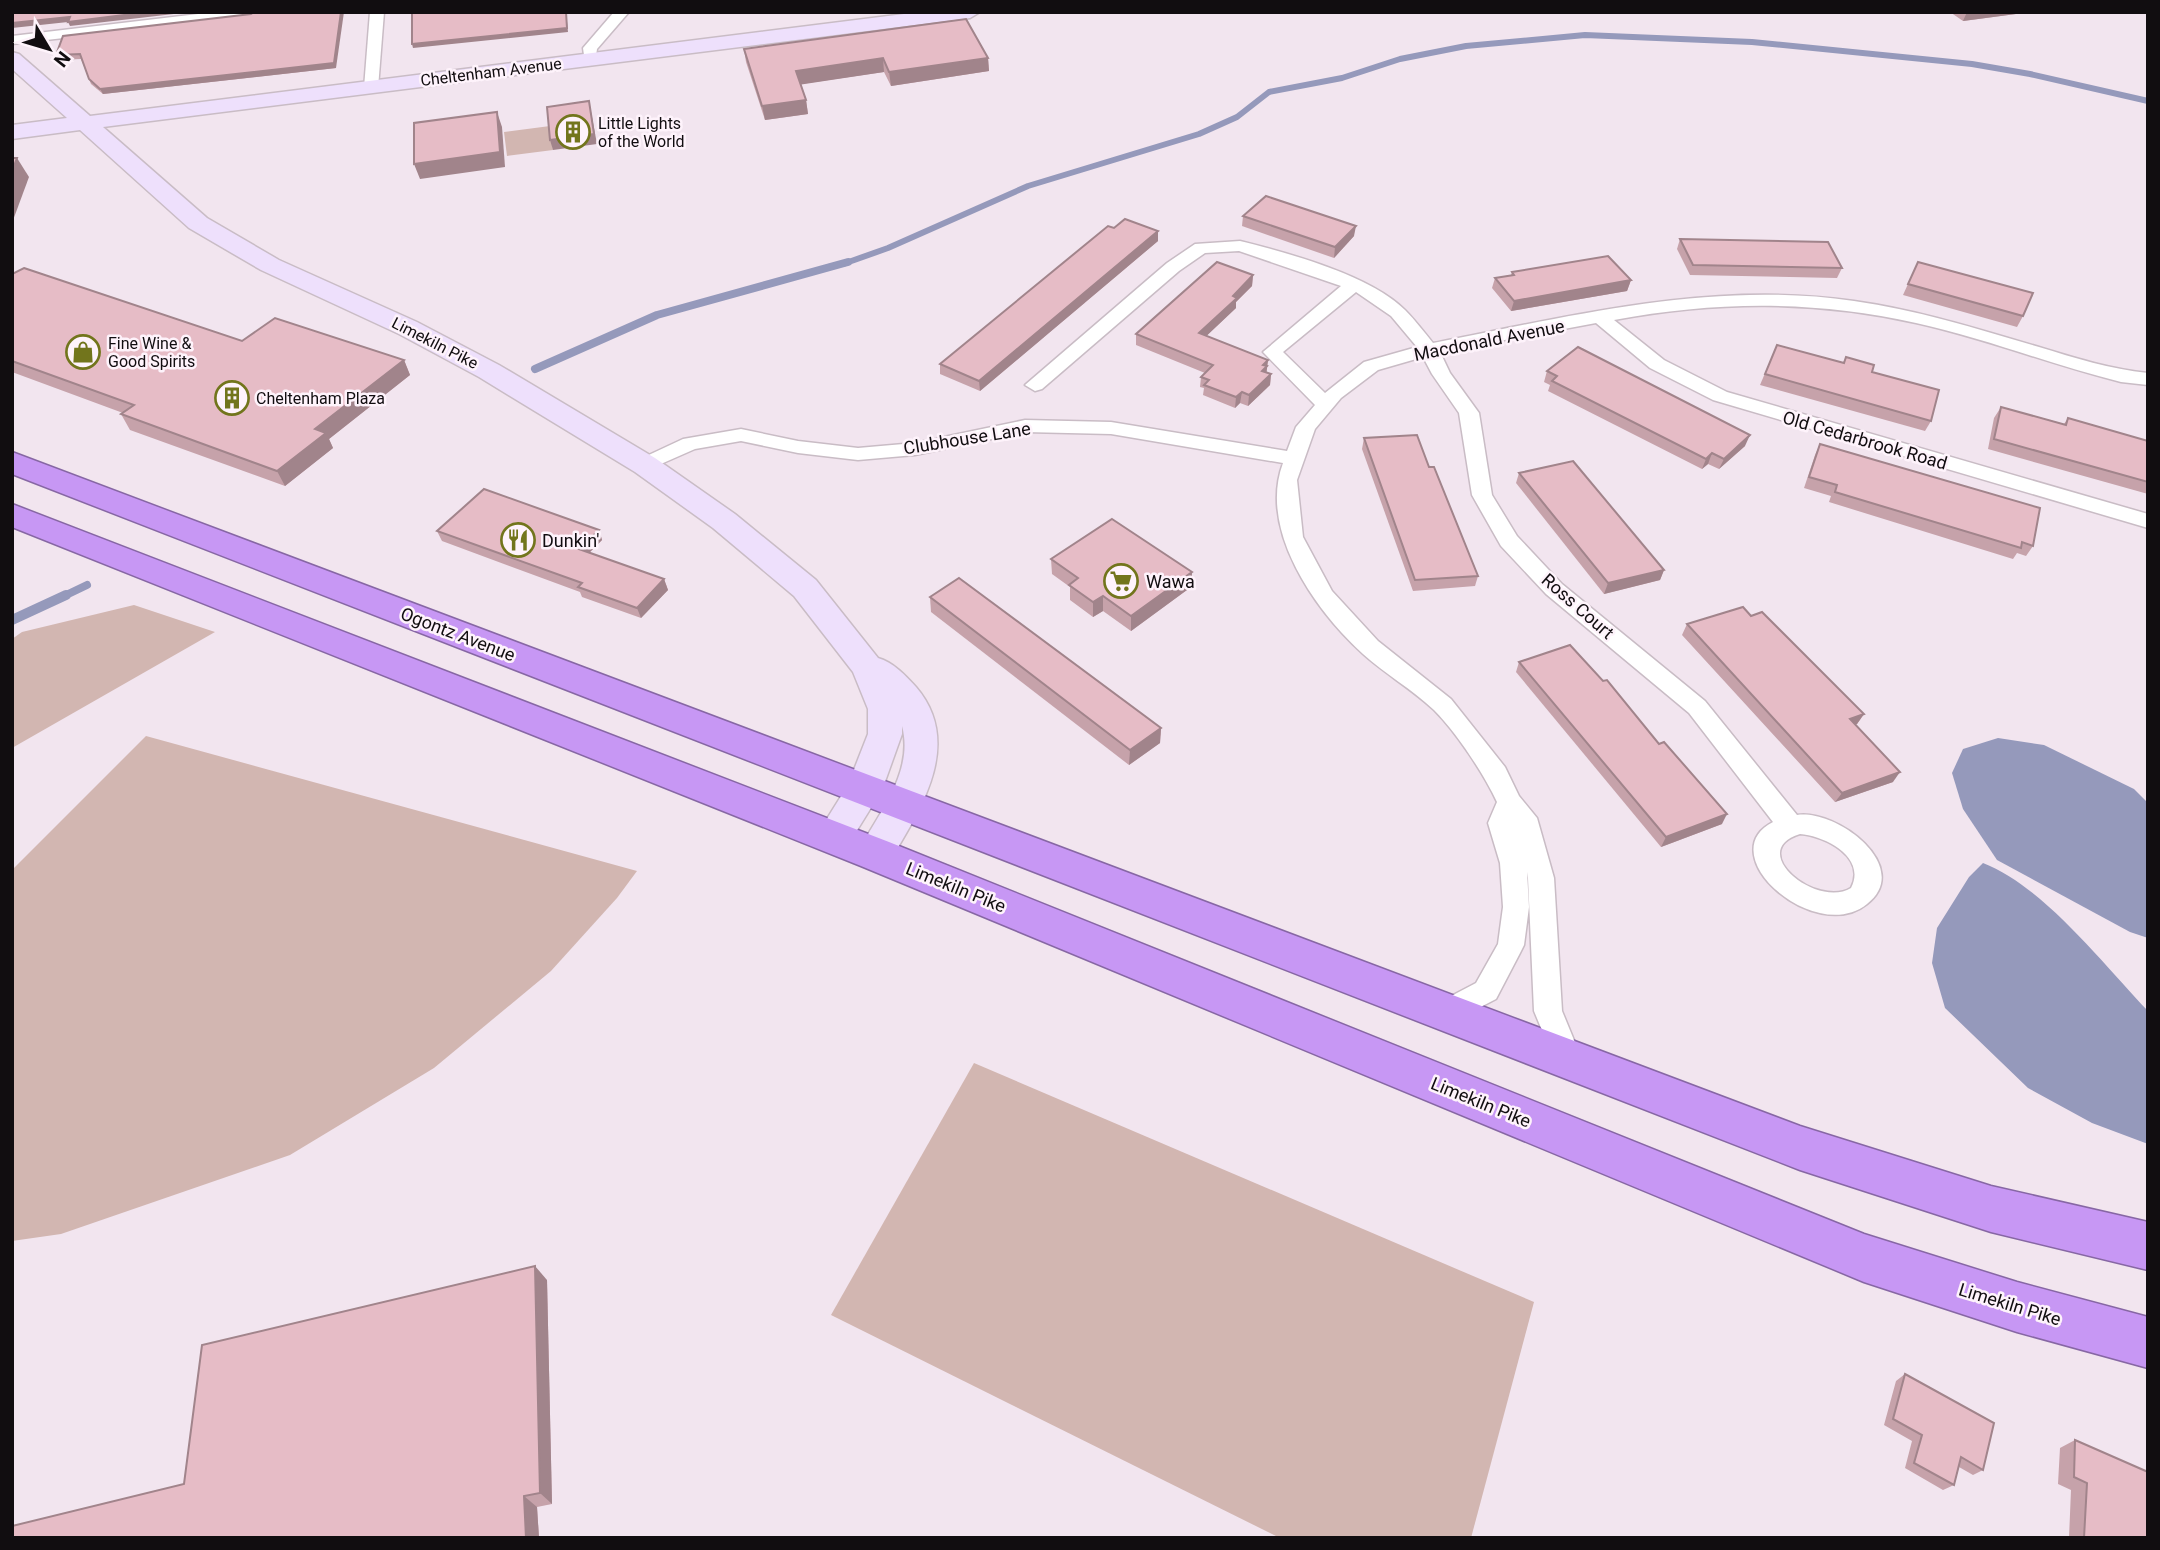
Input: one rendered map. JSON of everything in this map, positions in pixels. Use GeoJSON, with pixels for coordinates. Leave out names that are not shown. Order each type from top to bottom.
{"type":"FeatureCollection","features":[{"type":"Feature","properties":{"kind":"highway","name":"Ogontz Avenue"},"geometry":{"type":"LineString","coordinates":[[12,462],[903,806]]}},
{"type":"Feature","properties":{"kind":"highway"},"geometry":{"type":"LineString","coordinates":[[12,515],[875,854]]}},
{"type":"Feature","properties":{"kind":"highway"},"geometry":{"type":"LineString","coordinates":[[903,806],[1800,1148],[1991,1209],[2148,1246]]}},
{"type":"Feature","properties":{"kind":"highway","name":"Limekiln Pike"},"geometry":{"type":"LineString","coordinates":[[875,854],[1864,1258],[2017,1307],[2148,1343]]}},
{"type":"Feature","properties":{"kind":"street"},"geometry":{"type":"LineString","coordinates":[[12,40],[253,12]]}},
{"type":"Feature","properties":{"kind":"street"},"geometry":{"type":"LineString","coordinates":[[371,88],[377,12]]}},
{"type":"Feature","properties":{"kind":"street"},"geometry":{"type":"LineString","coordinates":[[590,59],[590,48],[622,12]]}},
{"type":"Feature","properties":{"kind":"street","name":"Cheltenham Avenue"},"geometry":{"type":"LineString","coordinates":[[12,132],[970,12]]}},
{"type":"Feature","properties":{"kind":"street","name":"Limekiln Pike"},"geometry":{"type":"LineString","coordinates":[[12,58],[198,223],[270,265],[408,328],[489,371],[645,465],[724,521],[805,588],[867,667],[885,709],[885,734],[864,790],[833,838]]}},
{"type":"Feature","properties":{"kind":"street","name":"Ross Court"},"geometry":{"type":"LineString","coordinates":[[1035,385],[1173,267],[1201,248],[1240,246],[1325,272],[1353,285],[1397,312],[1429,349],[1441,374],[1469,413],[1482,495],[1509,541],[1555,589],[1697,707],[1746,767],[1772,805],[1791,825]]}},
{"type":"Feature","properties":{"kind":"street"},"geometry":{"type":"LineString","coordinates":[[1325,404],[1272,352],[1353,285]]}},
{"type":"Feature","properties":{"kind":"street","name":"Macdonald Avenue"},"geometry":{"type":"LineString","coordinates":[[1569,1062],[1548,1011],[1541,878],[1528,825],[1509,802],[1496,774],[1443,705],[1370,647],[1323,596],[1292,537],[1287,480],[1306,427],[1325,404],[1371,366],[1429,349],[1672,304],[1730,299],[1795,300],[1854,306],[1920,318],[2079,365],[2148,379]]}},
{"type":"Feature","properties":{"kind":"street","name":"Old Cedarbrook Road"},"geometry":{"type":"LineString","coordinates":[[1602,319],[1642,356],[1680,379],[1720,396],[2148,521]]}},
{"type":"Feature","properties":{"kind":"street","name":"Clubhouse Lane"},"geometry":{"type":"LineString","coordinates":[[645,465],[690,443],[741,435],[798,447],[858,454],[915,449],[1025,426],[1111,428],[1294,459]]}},
{"type":"Feature","properties":{"kind":"street","name":"Limekiln Pike"},"geometry":{"type":"LineString","coordinates":[[847,643],[905,696],[916,713],[920,731],[920,759],[903,806],[875,854]]}},
{"type":"Feature","properties":{"kind":"street"},"geometry":{"type":"LineString","coordinates":[[1446,1013],[1486,991],[1511,945],[1516,907],[1513,863],[1501,823],[1509,802]]}},
{"type":"Feature","properties":{"kind":"shaded area"},"geometry":{"type":"Polygon","coordinates":[[[550,126],[553,150],[507,156],[504,132],[550,126]]]}},
{"type":"Feature","properties":{"kind":"shaded area"},"geometry":{"type":"Polygon","coordinates":[[[134,605],[215,632],[12,748],[12,639],[22,632],[134,605]]]}},
{"type":"Feature","properties":{"kind":"shaded area"},"geometry":{"type":"Polygon","coordinates":[[[146,736],[637,871],[617,898],[551,971],[434,1068],[290,1155],[61,1234],[12,1241],[12,870],[146,736]]]}},
{"type":"Feature","properties":{"kind":"shaded area"},"geometry":{"type":"Polygon","coordinates":[[[974,1063],[1534,1302],[1471,1538],[1280,1538],[831,1315],[974,1063]]]}},
{"type":"Feature","properties":{"kind":"water"},"geometry":{"type":"Polygon","coordinates":[[[1998,738],[2044,745],[2134,789],[2148,803],[2148,938],[2130,932],[1997,860],[1963,809],[1952,773],[1963,749],[1998,738]]]}},
{"type":"Feature","properties":{"kind":"water"},"geometry":{"type":"Polygon","coordinates":[[[1983,863],[2028,889],[2050,908],[2148,1011],[2148,1144],[2092,1123],[2028,1088],[1945,1008],[1932,963],[1937,928],[1969,877],[1983,863]]]}},
{"type":"Feature","properties":{"kind":"building"},"geometry":{"type":"Polygon","coordinates":[[[12,12],[148,12],[68,22],[70,17],[12,23],[12,12]]]}},
{"type":"Feature","properties":{"kind":"building"},"geometry":{"type":"Polygon","coordinates":[[[254,12],[341,12],[334,63],[100,89],[89,79],[80,54],[56,55],[63,36],[254,12]]]}},
{"type":"Feature","properties":{"kind":"building"},"geometry":{"type":"Polygon","coordinates":[[[412,12],[566,12],[567,28],[412,44],[412,12]]]}},
{"type":"Feature","properties":{"kind":"building"},"geometry":{"type":"Polygon","coordinates":[[[966,19],[988,58],[889,72],[883,58],[796,71],[806,100],[762,106],[744,49],[966,19]]]}},
{"type":"Feature","properties":{"kind":"building","name":"Little Lights of the World"},"geometry":{"type":"Polygon","coordinates":[[[589,101],[594,134],[550,140],[547,107],[589,101]]]}},
{"type":"Feature","properties":{"kind":"building"},"geometry":{"type":"Polygon","coordinates":[[[497,112],[500,152],[414,164],[414,123],[497,112]]]}},
{"type":"Feature","properties":{"kind":"building"},"geometry":{"type":"Polygon","coordinates":[[[12,158],[17,158],[12,171],[12,158]]]}},
{"type":"Feature","properties":{"kind":"building"},"geometry":{"type":"Polygon","coordinates":[[[1266,196],[1356,226],[1335,247],[1243,216],[1266,196]]]}},
{"type":"Feature","properties":{"kind":"building"},"geometry":{"type":"Polygon","coordinates":[[[1125,219],[1158,231],[979,381],[940,364],[1108,226],[1114,228],[1125,219]]]}},
{"type":"Feature","properties":{"kind":"building"},"geometry":{"type":"Polygon","coordinates":[[[1680,239],[1828,242],[1842,268],[1693,265],[1680,239]]]}},
{"type":"Feature","properties":{"kind":"building"},"geometry":{"type":"Polygon","coordinates":[[[1608,256],[1631,280],[1514,301],[1495,278],[1514,275],[1512,272],[1608,256]]]}},
{"type":"Feature","properties":{"kind":"building"},"geometry":{"type":"Polygon","coordinates":[[[1217,262],[1253,275],[1233,296],[1237,298],[1199,333],[1268,360],[1262,371],[1271,374],[1249,395],[1242,392],[1236,397],[1204,385],[1209,380],[1201,377],[1213,365],[1136,334],[1217,262]]]}},
{"type":"Feature","properties":{"kind":"building"},"geometry":{"type":"Polygon","coordinates":[[[1918,262],[2033,293],[2023,316],[1908,284],[1918,262]]]}},
{"type":"Feature","properties":{"kind":"building","name":"Cheltenham Plaza"},"geometry":{"type":"Polygon","coordinates":[[[24,268],[242,341],[275,318],[404,360],[315,429],[326,433],[277,471],[121,414],[134,405],[12,361],[12,274],[24,268]]]}},
{"type":"Feature","properties":{"kind":"building"},"geometry":{"type":"Polygon","coordinates":[[[1777,345],[1844,363],[1846,357],[1874,365],[1872,372],[1939,390],[1931,421],[1765,374],[1777,345]]]}},
{"type":"Feature","properties":{"kind":"building"},"geometry":{"type":"Polygon","coordinates":[[[1578,347],[1750,435],[1724,459],[1712,453],[1706,459],[1552,381],[1557,376],[1547,371],[1578,347]]]}},
{"type":"Feature","properties":{"kind":"building"},"geometry":{"type":"Polygon","coordinates":[[[2001,407],[2066,425],[2068,418],[2148,441],[2148,482],[1994,439],[2001,407]]]}},
{"type":"Feature","properties":{"kind":"building"},"geometry":{"type":"Polygon","coordinates":[[[1417,435],[1429,467],[1434,467],[1478,576],[1415,580],[1364,438],[1417,435]]]}},
{"type":"Feature","properties":{"kind":"building"},"geometry":{"type":"Polygon","coordinates":[[[1820,444],[2040,508],[2033,546],[2022,542],[2021,548],[1835,492],[1837,485],[1809,477],[1820,444]]]}},
{"type":"Feature","properties":{"kind":"building"},"geometry":{"type":"Polygon","coordinates":[[[1573,461],[1664,570],[1608,583],[1519,473],[1573,461]]]}},
{"type":"Feature","properties":{"kind":"building"},"geometry":{"type":"Polygon","coordinates":[[[484,489],[599,530],[579,549],[664,579],[637,608],[578,587],[582,583],[437,531],[484,489]]]}},
{"type":"Feature","properties":{"kind":"building","name":"Wawa"},"geometry":{"type":"Polygon","coordinates":[[[1112,519],[1192,572],[1131,616],[1103,596],[1093,602],[1069,585],[1078,578],[1051,559],[1112,519]]]}},
{"type":"Feature","properties":{"kind":"building"},"geometry":{"type":"Polygon","coordinates":[[[959,578],[1161,728],[1130,750],[930,597],[959,578]]]}},
{"type":"Feature","properties":{"kind":"building"},"geometry":{"type":"Polygon","coordinates":[[[1743,607],[1751,616],[1762,612],[1864,714],[1850,719],[1900,772],[1842,793],[1687,624],[1743,607]]]}},
{"type":"Feature","properties":{"kind":"building"},"geometry":{"type":"Polygon","coordinates":[[[1570,645],[1603,681],[1607,680],[1659,744],[1664,742],[1727,814],[1666,837],[1519,662],[1570,645]]]}},
{"type":"Feature","properties":{"kind":"building"},"geometry":{"type":"Polygon","coordinates":[[[535,1266],[540,1493],[524,1496],[526,1538],[12,1538],[12,1526],[184,1484],[202,1345],[535,1266]]]}},
{"type":"Feature","properties":{"kind":"building"},"geometry":{"type":"Polygon","coordinates":[[[1905,1374],[1994,1423],[1983,1470],[1961,1457],[1954,1485],[1914,1463],[1922,1435],[1893,1419],[1905,1374]]]}},
{"type":"Feature","properties":{"kind":"building"},"geometry":{"type":"Polygon","coordinates":[[[2075,1440],[2148,1472],[2148,1538],[2084,1538],[2087,1483],[2074,1477],[2075,1440]]]}},
{"type":"Feature","properties":{"kind":"waterway"},"geometry":{"type":"LineString","coordinates":[[843,264],[888,248],[1028,186],[1199,134],[1237,117],[1269,92],[1342,78],[1400,59],[1466,46],[1585,35],[1752,42],[1972,64],[2030,74],[2148,101]]}},
{"type":"Feature","properties":{"kind":"waterway"},"geometry":{"type":"LineString","coordinates":[[535,369],[657,315],[848,262]]}},
{"type":"Feature","properties":{"kind":"waterway"},"geometry":{"type":"LineString","coordinates":[[62,597],[87,585]]}},
{"type":"Feature","properties":{"kind":"waterway"},"geometry":{"type":"LineString","coordinates":[[12,620],[66,595]]}},
{"type":"Feature","properties":{"kind":"place","name":"Little Lights of the World"},"geometry":{"type":"Point","coordinates":[573,132]}},
{"type":"Feature","properties":{"kind":"place","name":"Fine Wine & Good Spirits"},"geometry":{"type":"Point","coordinates":[83,352]}},
{"type":"Feature","properties":{"kind":"place","name":"Cheltenham Plaza"},"geometry":{"type":"Point","coordinates":[232,398]}},
{"type":"Feature","properties":{"kind":"place","name":"Dunkin'"},"geometry":{"type":"Point","coordinates":[518,540]}},
{"type":"Feature","properties":{"kind":"place","name":"Wawa"},"geometry":{"type":"Point","coordinates":[1121,581]}}]}
